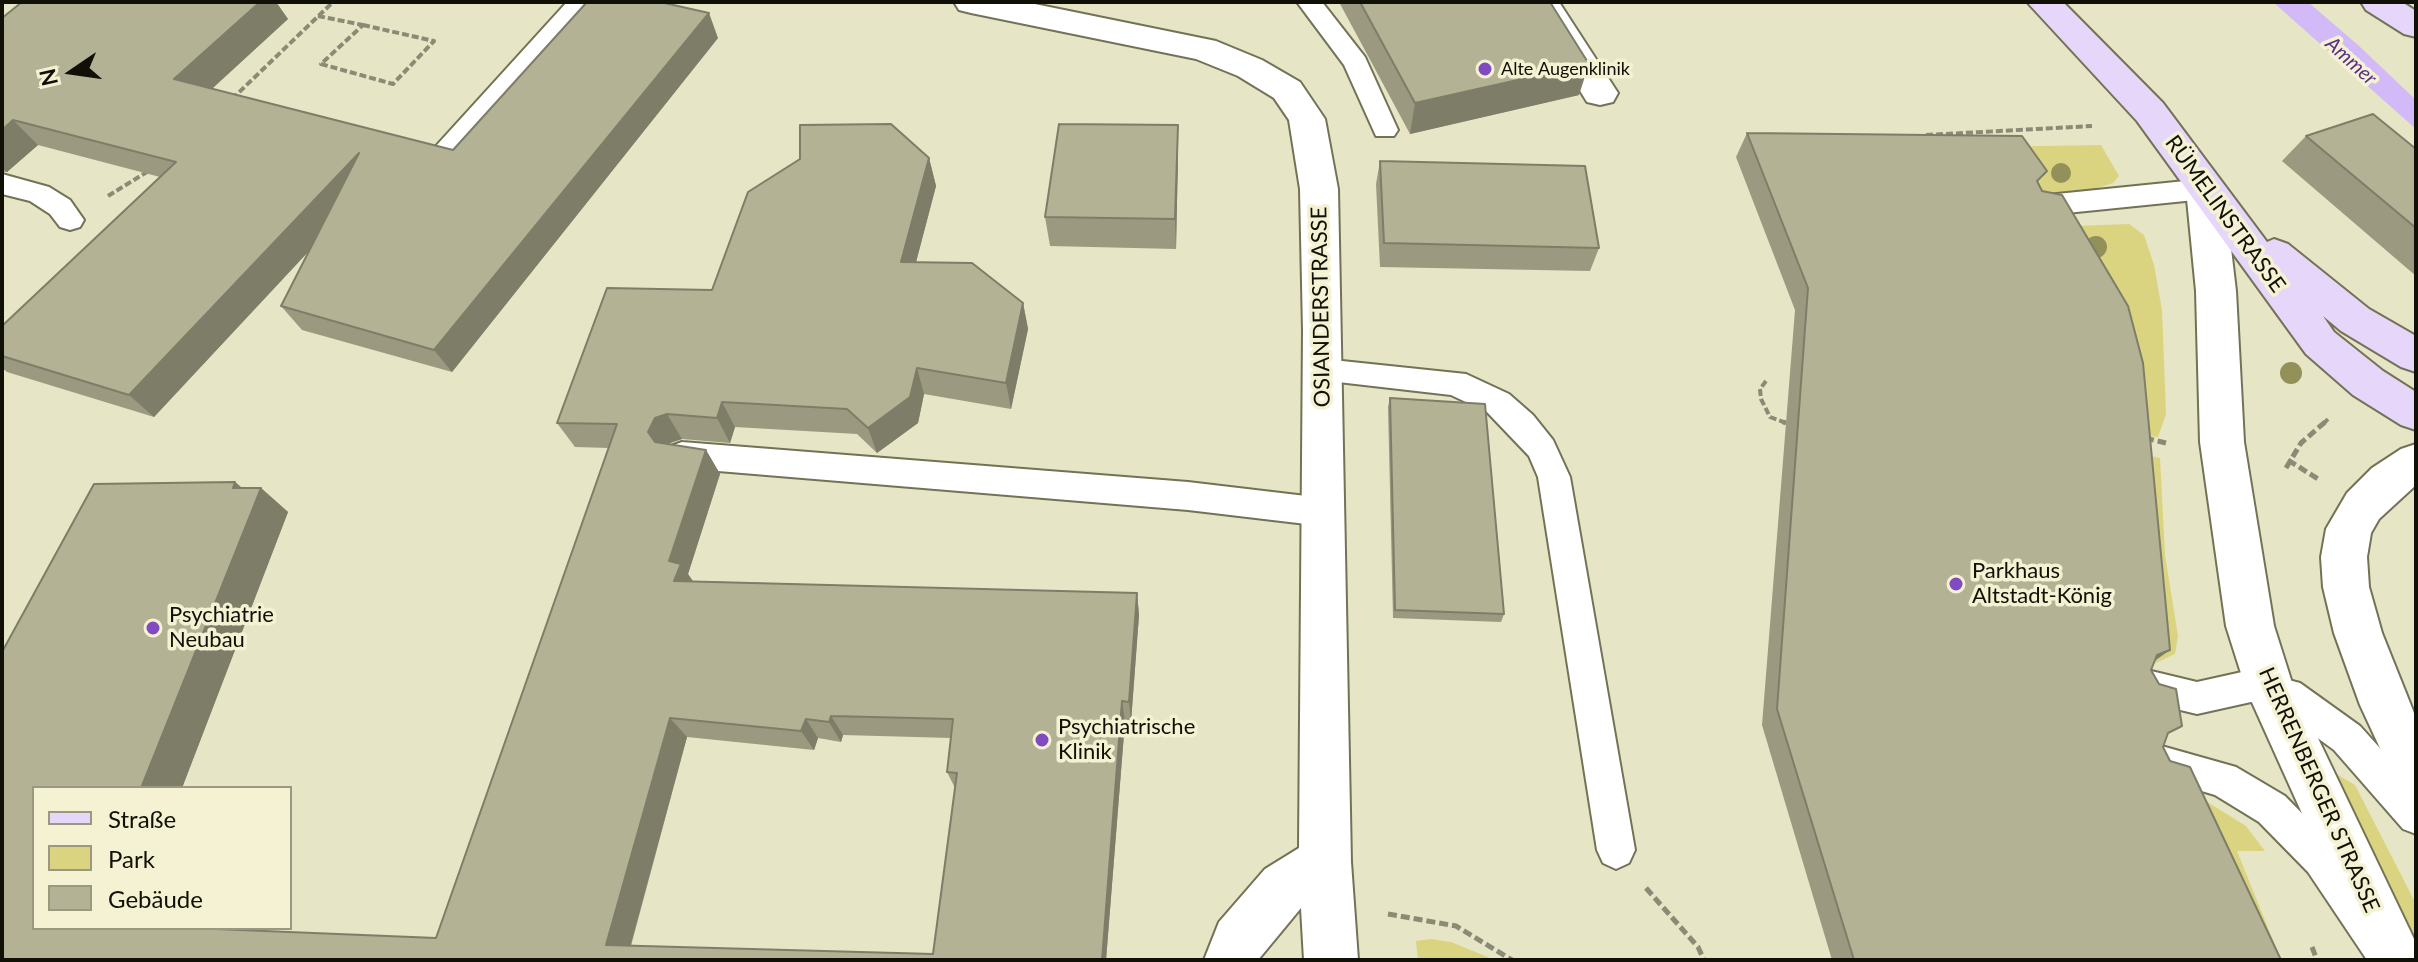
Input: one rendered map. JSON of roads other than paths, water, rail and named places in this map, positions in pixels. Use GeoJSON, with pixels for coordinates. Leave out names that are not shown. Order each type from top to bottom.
{"type":"FeatureCollection","features":[{"type":"Feature","properties":{"kind":"main road","name":"RÜMELINSTRASSE"},"geometry":{"type":"LineString","coordinates":[[2044,2],[2150,112],[2320,343],[2368,383],[2416,413]]}},
{"type":"Feature","properties":{"kind":"main road"},"geometry":{"type":"LineString","coordinates":[[2378,2],[2416,26]]}},
{"type":"Feature","properties":{"kind":"main road"},"geometry":{"type":"LineString","coordinates":[[2205,189],[2330,302],[2376,334],[2416,356]]}},
{"type":"Feature","properties":{"kind":"street","name":"OSIANDERSTRASSE"},"geometry":{"type":"LineString","coordinates":[[971,2],[1204,49],[1250,68],[1287,90],[1307,119],[1319,189],[1325,862],[1331,960]]}},
{"type":"Feature","properties":{"kind":"street"},"geometry":{"type":"LineString","coordinates":[[1542,2],[1600,93]]}},
{"type":"Feature","properties":{"kind":"street","name":"HERRENBERGER STRASSE"},"geometry":{"type":"LineString","coordinates":[[2205,189],[2216,291],[2226,472],[2250,626],[2270,689],[2394,960]]}},
{"type":"Feature","properties":{"kind":"street"},"geometry":{"type":"LineString","coordinates":[[2416,462],[2388,481],[2363,506],[2349,529],[2344,557],[2346,587],[2358,633],[2384,705],[2416,770]]}},
{"type":"Feature","properties":{"kind":"street"},"geometry":{"type":"LineString","coordinates":[[1231,960],[1238,941],[1284,888],[1325,862]]}},
{"type":"Feature","properties":{"kind":"lane"},"geometry":{"type":"LineString","coordinates":[[445,153],[581,2]]}},
{"type":"Feature","properties":{"kind":"lane"},"geometry":{"type":"LineString","coordinates":[[1309,2],[1356,63],[1385,130]]}},
{"type":"Feature","properties":{"kind":"lane"},"geometry":{"type":"LineString","coordinates":[[2,184],[39,194],[60,207],[70,220]]}},
{"type":"Feature","properties":{"kind":"lane"},"geometry":{"type":"LineString","coordinates":[[2037,206],[2205,189]]}},
{"type":"Feature","properties":{"kind":"lane"},"geometry":{"type":"LineString","coordinates":[[1323,371],[1455,383],[1498,403],[1522,424],[1542,449],[1554,477],[1616,850]]}},
{"type":"Feature","properties":{"kind":"lane"},"geometry":{"type":"LineString","coordinates":[[682,455],[1188,496],[1323,512]]}},
{"type":"Feature","properties":{"kind":"lane"},"geometry":{"type":"LineString","coordinates":[[2147,686],[2197,698],[2236,687],[2270,689],[2303,705],[2347,738],[2416,816]]}},
{"type":"Feature","properties":{"kind":"lane"},"geometry":{"type":"LineString","coordinates":[[2158,762],[2223,780],[2272,809],[2321,859],[2394,960]]}},
{"type":"Feature","properties":{"kind":"water","name":"Ammer"},"geometry":{"type":"Polygon","coordinates":[[[2273,2],[2308,2],[2358,45],[2416,100],[2416,129],[2273,2]]]}},
{"type":"Feature","properties":{"kind":"place","name":"Alte Augenklinik"},"geometry":{"type":"Point","coordinates":[1485,69]}},
{"type":"Feature","properties":{"kind":"place","name":"Parkhaus Altstadt-König"},"geometry":{"type":"Point","coordinates":[1956,584]}},
{"type":"Feature","properties":{"kind":"place","name":"Psychiatrie Neubau"},"geometry":{"type":"Point","coordinates":[153,628]}},
{"type":"Feature","properties":{"kind":"place","name":"Psychiatrische Klinik"},"geometry":{"type":"Point","coordinates":[1042,740]}}]}
